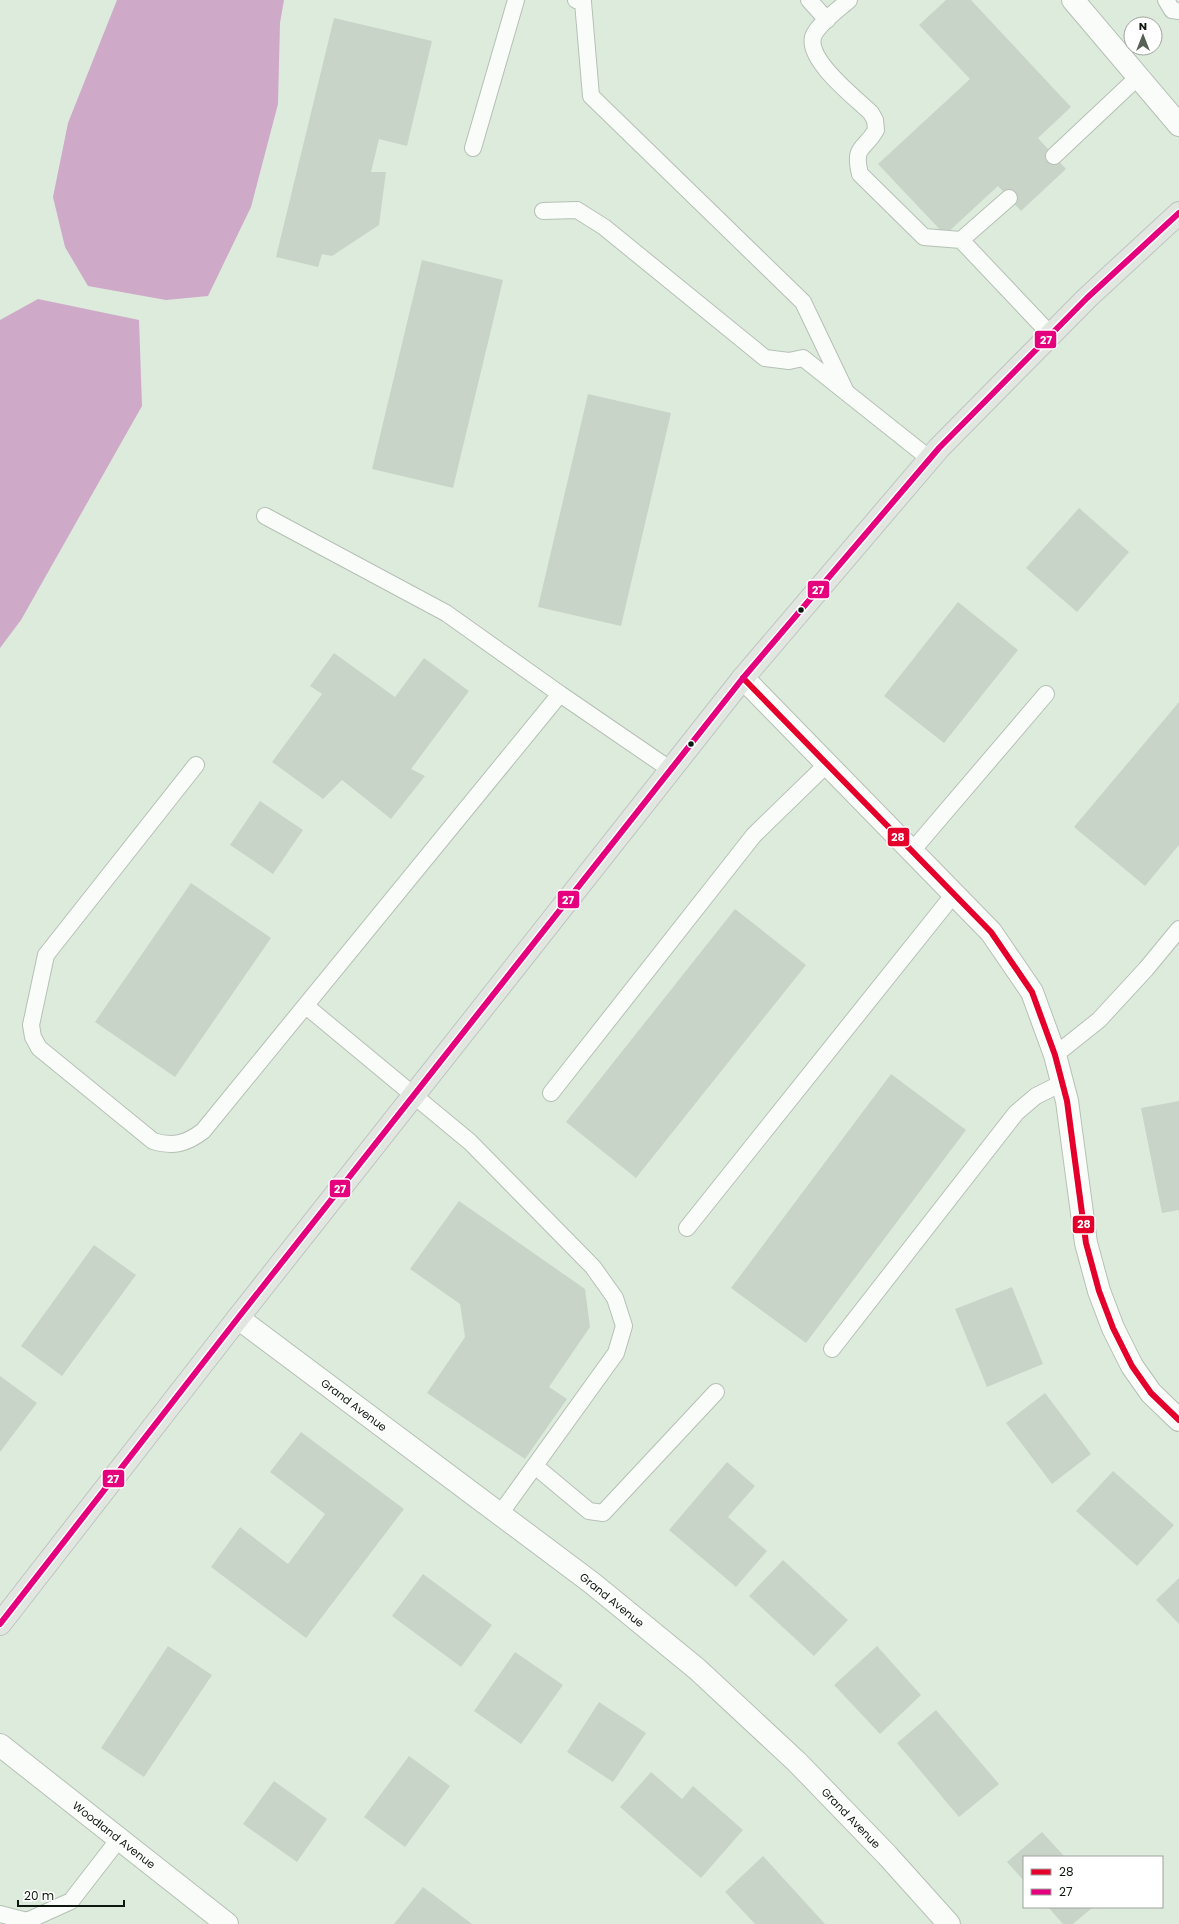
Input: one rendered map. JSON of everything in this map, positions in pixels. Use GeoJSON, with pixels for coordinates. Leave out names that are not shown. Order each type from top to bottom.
{"type":"FeatureCollection","features":[{"type":"Feature","properties":{"kind":"main road"},"geometry":{"type":"LineString","coordinates":[[0,1624],[238,1318],[743,678],[930,459],[1087,298],[1179,213]]}},
{"type":"Feature","properties":{"kind":"street"},"geometry":{"type":"LineString","coordinates":[[1073,0],[1179,125]]}},
{"type":"Feature","properties":{"kind":"street"},"geometry":{"type":"LineString","coordinates":[[743,678],[991,932],[1032,992],[1055,1055],[1067,1101],[1086,1243],[1099,1291],[1113,1328],[1132,1366],[1151,1393],[1179,1420]]}},
{"type":"Feature","properties":{"kind":"street","name":"Grand Avenue"},"geometry":{"type":"LineString","coordinates":[[238,1318],[592,1583],[697,1669],[797,1762],[887,1855],[950,1924]]}},
{"type":"Feature","properties":{"kind":"street","name":"Woodland Avenue"},"geometry":{"type":"LineString","coordinates":[[0,1745],[227,1924]]}},
{"type":"Feature","properties":{"kind":"lane"},"geometry":{"type":"LineString","coordinates":[[473,148],[516,0]]}},
{"type":"Feature","properties":{"kind":"lane"},"geometry":{"type":"LineString","coordinates":[[576,0],[583,2],[591,96],[803,302],[846,392]]}},
{"type":"Feature","properties":{"kind":"lane"},"geometry":{"type":"LineString","coordinates":[[809,0],[827,20]]}},
{"type":"Feature","properties":{"kind":"lane"},"geometry":{"type":"LineString","coordinates":[[849,0],[818,28],[813,37],[813,46],[816,56],[821,63],[871,113],[875,120],[876,130],[858,152],[857,161],[860,174],[924,237],[962,240],[1051,335]]}},
{"type":"Feature","properties":{"kind":"lane"},"geometry":{"type":"LineString","coordinates":[[1166,0],[1172,10],[1179,11]]}},
{"type":"Feature","properties":{"kind":"lane"},"geometry":{"type":"LineString","coordinates":[[1054,156],[1138,77]]}},
{"type":"Feature","properties":{"kind":"lane"},"geometry":{"type":"LineString","coordinates":[[962,240],[1009,198]]}},
{"type":"Feature","properties":{"kind":"lane"},"geometry":{"type":"LineString","coordinates":[[543,211],[577,210],[604,227],[765,358],[789,361],[803,358],[930,459]]}},
{"type":"Feature","properties":{"kind":"lane"},"geometry":{"type":"LineString","coordinates":[[266,516],[446,613],[670,770]]}},
{"type":"Feature","properties":{"kind":"lane"},"geometry":{"type":"LineString","coordinates":[[196,765],[46,955],[31,1025],[32,1036],[39,1048],[153,1141],[166,1145],[194,1139],[203,1132],[560,694]]}},
{"type":"Feature","properties":{"kind":"lane"},"geometry":{"type":"LineString","coordinates":[[912,851],[1046,694]]}},
{"type":"Feature","properties":{"kind":"lane"},"geometry":{"type":"LineString","coordinates":[[551,1093],[754,835],[827,764]]}},
{"type":"Feature","properties":{"kind":"lane"},"geometry":{"type":"LineString","coordinates":[[687,1228],[954,894]]}},
{"type":"Feature","properties":{"kind":"lane"},"geometry":{"type":"LineString","coordinates":[[1055,1055],[1099,1020],[1146,969],[1179,929]]}},
{"type":"Feature","properties":{"kind":"lane"},"geometry":{"type":"LineString","coordinates":[[306,1006],[470,1142],[593,1267],[615,1298],[624,1326],[616,1353],[500,1514]]}},
{"type":"Feature","properties":{"kind":"lane"},"geometry":{"type":"LineString","coordinates":[[832,1349],[1016,1113],[1036,1096],[1062,1082]]}},
{"type":"Feature","properties":{"kind":"lane"},"geometry":{"type":"LineString","coordinates":[[535,1466],[589,1511],[603,1512],[716,1392]]}},
{"type":"Feature","properties":{"kind":"lane"},"geometry":{"type":"LineString","coordinates":[[0,1914],[27,1921],[71,1901],[119,1839]]}},
{"type":"Feature","properties":{"kind":"shaded area"},"geometry":{"type":"Polygon","coordinates":[[[117,0],[284,0],[280,23],[278,104],[251,207],[208,296],[166,300],[88,286],[65,247],[53,197],[68,123],[117,0]]]}},
{"type":"Feature","properties":{"kind":"shaded area"},"geometry":{"type":"Polygon","coordinates":[[[38,299],[139,320],[142,406],[21,620],[0,648],[0,320],[38,299]]]}},
{"type":"Feature","properties":{"kind":"building"},"geometry":{"type":"Polygon","coordinates":[[[946,0],[971,0],[1071,107],[1038,138],[1066,169],[1021,211],[998,186],[945,235],[878,164],[970,79],[919,25],[946,0]]]}},
{"type":"Feature","properties":{"kind":"building"},"geometry":{"type":"Polygon","coordinates":[[[334,18],[432,41],[407,146],[379,139],[371,172],[386,172],[379,225],[332,256],[322,254],[318,267],[276,257],[334,18]]]}},
{"type":"Feature","properties":{"kind":"building"},"geometry":{"type":"Polygon","coordinates":[[[422,260],[503,280],[453,488],[372,469],[422,260]]]}},
{"type":"Feature","properties":{"kind":"building"},"geometry":{"type":"Polygon","coordinates":[[[588,394],[671,413],[621,626],[538,607],[588,394]]]}},
{"type":"Feature","properties":{"kind":"building"},"geometry":{"type":"Polygon","coordinates":[[[1079,508],[1129,552],[1077,612],[1026,568],[1079,508]]]}},
{"type":"Feature","properties":{"kind":"building"},"geometry":{"type":"Polygon","coordinates":[[[958,602],[1018,650],[944,743],[884,696],[958,602]]]}},
{"type":"Feature","properties":{"kind":"building"},"geometry":{"type":"Polygon","coordinates":[[[334,653],[395,697],[424,658],[469,691],[411,769],[425,776],[391,819],[342,780],[323,799],[272,762],[322,694],[310,686],[334,653]]]}},
{"type":"Feature","properties":{"kind":"building"},"geometry":{"type":"Polygon","coordinates":[[[1179,702],[1179,845],[1145,886],[1074,827],[1179,702]]]}},
{"type":"Feature","properties":{"kind":"building"},"geometry":{"type":"Polygon","coordinates":[[[260,801],[303,830],[273,874],[230,845],[260,801]]]}},
{"type":"Feature","properties":{"kind":"building"},"geometry":{"type":"Polygon","coordinates":[[[191,883],[271,938],[175,1077],[95,1022],[191,883]]]}},
{"type":"Feature","properties":{"kind":"building"},"geometry":{"type":"Polygon","coordinates":[[[735,909],[806,965],[636,1178],[566,1122],[735,909]]]}},
{"type":"Feature","properties":{"kind":"building"},"geometry":{"type":"Polygon","coordinates":[[[891,1074],[966,1130],[806,1343],[731,1288],[891,1074]]]}},
{"type":"Feature","properties":{"kind":"building"},"geometry":{"type":"Polygon","coordinates":[[[1179,1101],[1179,1210],[1162,1213],[1141,1108],[1179,1101]]]}},
{"type":"Feature","properties":{"kind":"building"},"geometry":{"type":"Polygon","coordinates":[[[459,1201],[585,1289],[590,1327],[549,1387],[567,1399],[525,1459],[427,1393],[465,1337],[460,1304],[410,1269],[459,1201]]]}},
{"type":"Feature","properties":{"kind":"building"},"geometry":{"type":"Polygon","coordinates":[[[94,1245],[136,1275],[62,1376],[21,1346],[94,1245]]]}},
{"type":"Feature","properties":{"kind":"building"},"geometry":{"type":"Polygon","coordinates":[[[1012,1287],[1043,1364],[987,1387],[955,1309],[1012,1287]]]}},
{"type":"Feature","properties":{"kind":"building"},"geometry":{"type":"Polygon","coordinates":[[[0,1376],[37,1403],[0,1452],[0,1376]]]}},
{"type":"Feature","properties":{"kind":"building"},"geometry":{"type":"Polygon","coordinates":[[[1045,1393],[1091,1454],[1052,1484],[1006,1423],[1045,1393]]]}},
{"type":"Feature","properties":{"kind":"building"},"geometry":{"type":"Polygon","coordinates":[[[301,1432],[404,1509],[306,1638],[211,1567],[240,1527],[288,1564],[325,1514],[270,1472],[301,1432]]]}},
{"type":"Feature","properties":{"kind":"building"},"geometry":{"type":"Polygon","coordinates":[[[727,1462],[755,1486],[728,1517],[767,1551],[736,1587],[669,1530],[727,1462]]]}},
{"type":"Feature","properties":{"kind":"building"},"geometry":{"type":"Polygon","coordinates":[[[1113,1471],[1174,1525],[1137,1566],[1076,1511],[1113,1471]]]}},
{"type":"Feature","properties":{"kind":"building"},"geometry":{"type":"Polygon","coordinates":[[[783,1560],[848,1620],[814,1656],[749,1596],[783,1560]]]}},
{"type":"Feature","properties":{"kind":"building"},"geometry":{"type":"Polygon","coordinates":[[[423,1574],[492,1625],[461,1667],[392,1616],[423,1574]]]}},
{"type":"Feature","properties":{"kind":"building"},"geometry":{"type":"Polygon","coordinates":[[[1179,1578],[1179,1624],[1156,1600],[1179,1578]]]}},
{"type":"Feature","properties":{"kind":"building"},"geometry":{"type":"Polygon","coordinates":[[[168,1646],[212,1675],[144,1777],[101,1748],[168,1646]]]}},
{"type":"Feature","properties":{"kind":"building"},"geometry":{"type":"Polygon","coordinates":[[[877,1646],[921,1695],[880,1734],[834,1685],[877,1646]]]}},
{"type":"Feature","properties":{"kind":"building"},"geometry":{"type":"Polygon","coordinates":[[[515,1652],[563,1685],[521,1744],[474,1711],[515,1652]]]}},
{"type":"Feature","properties":{"kind":"building"},"geometry":{"type":"Polygon","coordinates":[[[599,1702],[646,1733],[613,1782],[567,1752],[599,1702]]]}},
{"type":"Feature","properties":{"kind":"building"},"geometry":{"type":"Polygon","coordinates":[[[936,1710],[999,1784],[959,1817],[897,1743],[936,1710]]]}},
{"type":"Feature","properties":{"kind":"building"},"geometry":{"type":"Polygon","coordinates":[[[409,1756],[450,1786],[405,1847],[364,1817],[409,1756]]]}},
{"type":"Feature","properties":{"kind":"building"},"geometry":{"type":"Polygon","coordinates":[[[651,1772],[682,1799],[693,1786],[743,1830],[701,1878],[620,1807],[651,1772]]]}},
{"type":"Feature","properties":{"kind":"building"},"geometry":{"type":"Polygon","coordinates":[[[274,1781],[327,1819],[297,1862],[243,1824],[274,1781]]]}},
{"type":"Feature","properties":{"kind":"building"},"geometry":{"type":"Polygon","coordinates":[[[1042,1832],[1064,1856],[1023,1856],[1023,1880],[1007,1862],[1042,1832]]]}},
{"type":"Feature","properties":{"kind":"building"},"geometry":{"type":"Polygon","coordinates":[[[763,1856],[825,1924],[755,1924],[725,1892],[763,1856]]]}},
{"type":"Feature","properties":{"kind":"building"},"geometry":{"type":"Polygon","coordinates":[[[423,1887],[472,1924],[394,1924],[423,1887]]]}},
{"type":"Feature","properties":{"kind":"building"},"geometry":{"type":"Polygon","coordinates":[[[1049,1908],[1092,1908],[1073,1924],[1063,1924],[1049,1908]]]}},
{"type":"Feature","properties":{"kind":"transit line","name":"27"},"geometry":{"type":"LineString","coordinates":[[0,1624],[238,1318],[743,678],[939,448],[1087,298],[1179,213]]}},
{"type":"Feature","properties":{"kind":"transit line","name":"28"},"geometry":{"type":"LineString","coordinates":[[743,678],[991,932],[1032,992],[1055,1055],[1067,1101],[1086,1243],[1099,1291],[1113,1328],[1132,1366],[1151,1393],[1179,1420]]}}]}
